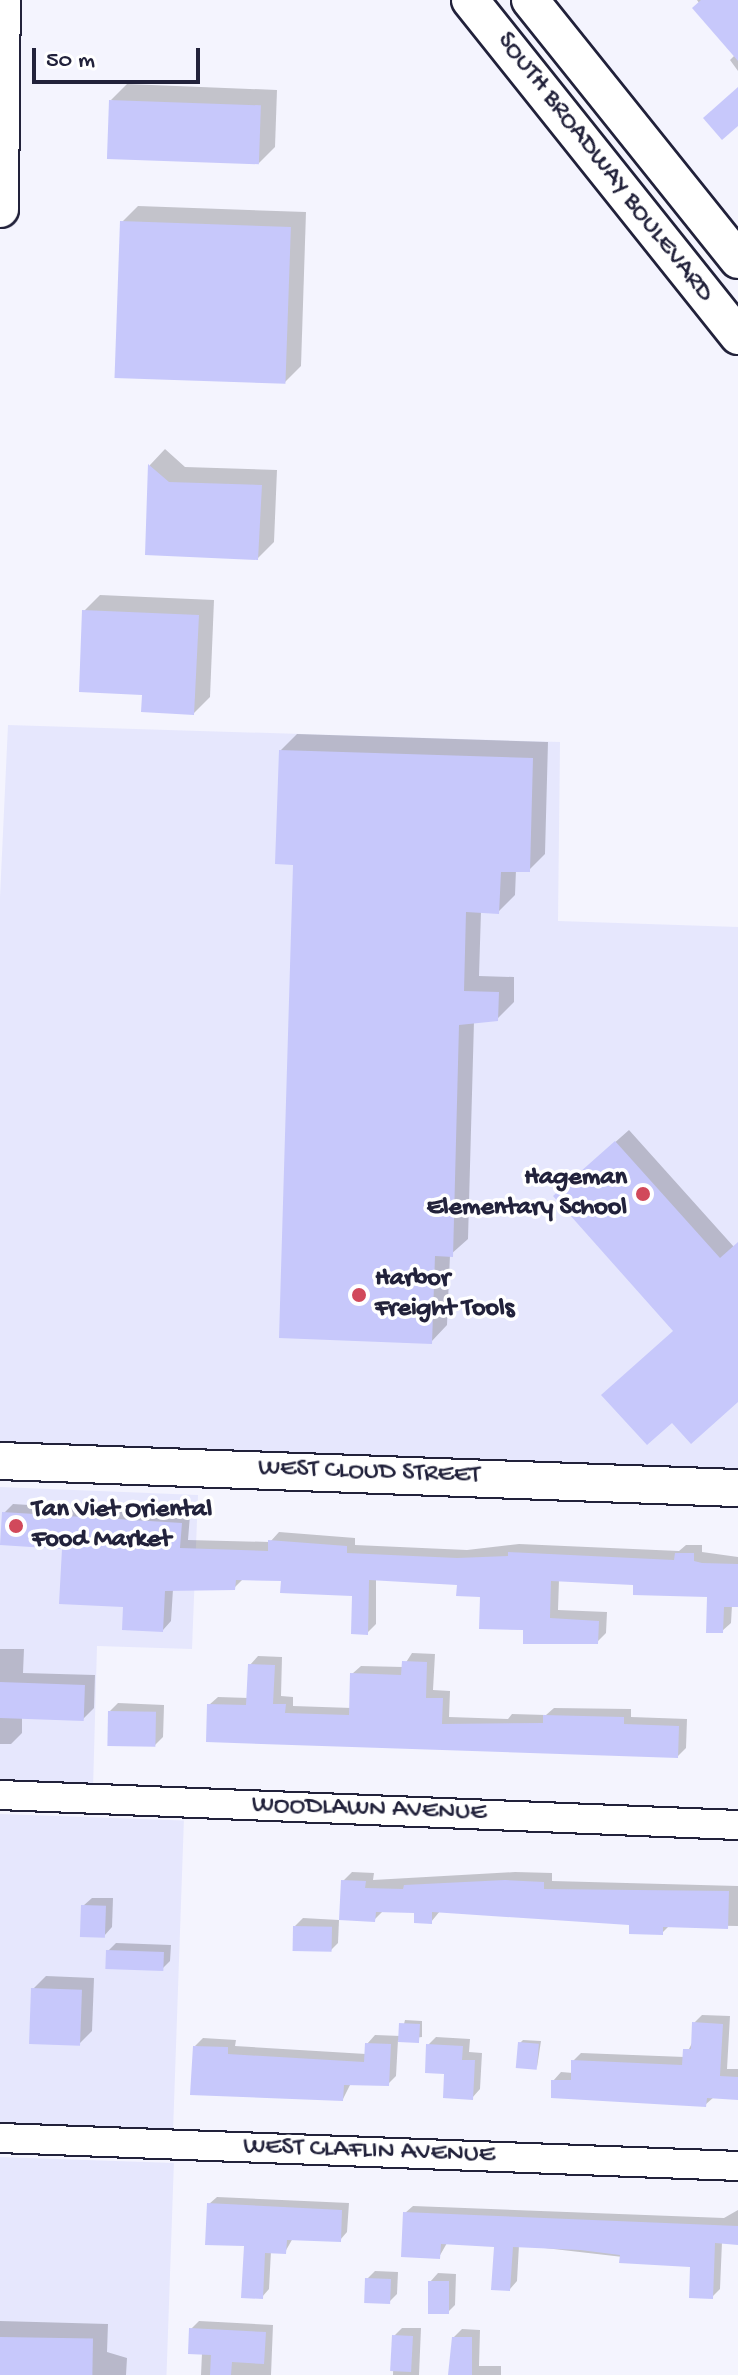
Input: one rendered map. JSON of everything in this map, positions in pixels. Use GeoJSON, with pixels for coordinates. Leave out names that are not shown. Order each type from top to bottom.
{"type":"FeatureCollection","features":[{"type":"Feature","properties":{"kind":"main road"},"geometry":{"type":"LineString","coordinates":[[0,209],[2,0]]}},
{"type":"Feature","properties":{"kind":"main road","name":"SOUTH BROADWAY BOULEVARD"},"geometry":{"type":"LineString","coordinates":[[470,0],[738,336]]}},
{"type":"Feature","properties":{"kind":"main road","name":"SOUTH BROADWAY BOULEVARD"},"geometry":{"type":"LineString","coordinates":[[530,0],[738,260]]}},
{"type":"Feature","properties":{"kind":"main road","name":"WEST CLOUD STREET"},"geometry":{"type":"LineString","coordinates":[[0,1461],[738,1488]]}},
{"type":"Feature","properties":{"kind":"street","name":"WOODLAWN AVENUE"},"geometry":{"type":"LineString","coordinates":[[0,1795],[738,1825]]}},
{"type":"Feature","properties":{"kind":"street","name":"WEST CLAFLIN AVENUE"},"geometry":{"type":"LineString","coordinates":[[0,2138],[738,2166]]}},
{"type":"Feature","properties":{"kind":"shaded area"},"geometry":{"type":"Polygon","coordinates":[[[8,725],[560,742],[558,921],[738,927],[738,1468],[0,1444],[0,897],[8,725]]]}},
{"type":"Feature","properties":{"kind":"shaded area"},"geometry":{"type":"Polygon","coordinates":[[[0,1487],[198,1495],[192,1649],[97,1646],[93,1789],[0,1787],[0,1487]]]}},
{"type":"Feature","properties":{"kind":"shaded area"},"geometry":{"type":"Polygon","coordinates":[[[0,1814],[184,1820],[173,2131],[0,2125],[0,1814]]]}},
{"type":"Feature","properties":{"kind":"shaded area"},"geometry":{"type":"Polygon","coordinates":[[[0,2157],[174,2163],[166,2375],[0,2375],[0,2157]]]}},
{"type":"Feature","properties":{"kind":"building"},"geometry":{"type":"Polygon","coordinates":[[[701,0],[738,0],[738,61],[692,8],[701,0]]]}},
{"type":"Feature","properties":{"kind":"building"},"geometry":{"type":"Polygon","coordinates":[[[738,87],[738,126],[722,140],[703,118],[738,87]]]}},
{"type":"Feature","properties":{"kind":"building"},"geometry":{"type":"Polygon","coordinates":[[[109,100],[261,105],[259,164],[107,159],[109,100]]]}},
{"type":"Feature","properties":{"kind":"building"},"geometry":{"type":"Polygon","coordinates":[[[120,221],[291,227],[285,384],[115,378],[120,221]]]}},
{"type":"Feature","properties":{"kind":"building"},"geometry":{"type":"Polygon","coordinates":[[[148,464],[169,482],[262,485],[258,560],[145,555],[148,464]]]}},
{"type":"Feature","properties":{"kind":"building"},"geometry":{"type":"Polygon","coordinates":[[[82,610],[199,615],[194,715],[141,712],[142,695],[79,692],[82,610]]]}},
{"type":"Feature","properties":{"kind":"building"},"geometry":{"type":"Polygon","coordinates":[[[279,750],[533,758],[530,872],[501,872],[499,914],[466,912],[464,991],[499,992],[498,1021],[459,1025],[453,1257],[435,1256],[432,1344],[279,1338],[293,865],[275,864],[279,750]]]}},
{"type":"Feature","properties":{"kind":"building"},"geometry":{"type":"Polygon","coordinates":[[[615,1141],[720,1258],[738,1242],[738,1402],[691,1444],[672,1423],[647,1445],[601,1395],[673,1331],[553,1196],[615,1141]]]}},
{"type":"Feature","properties":{"kind":"building"},"geometry":{"type":"Polygon","coordinates":[[[2,1512],[182,1523],[180,1548],[268,1551],[268,1540],[347,1546],[347,1553],[457,1558],[508,1556],[508,1552],[674,1560],[675,1553],[694,1553],[694,1561],[702,1563],[738,1564],[738,1607],[724,1607],[723,1633],[706,1633],[707,1597],[633,1595],[633,1585],[551,1581],[550,1618],[599,1621],[598,1644],[523,1644],[523,1630],[479,1629],[480,1597],[456,1596],[457,1585],[369,1580],[368,1635],[351,1634],[352,1596],[280,1593],[281,1581],[236,1580],[235,1590],[165,1591],[163,1632],[122,1630],[123,1607],[59,1604],[62,1549],[0,1545],[2,1512]]]}},
{"type":"Feature","properties":{"kind":"building"},"geometry":{"type":"Polygon","coordinates":[[[402,1661],[427,1662],[426,1698],[443,1698],[442,1724],[543,1723],[543,1715],[624,1717],[624,1724],[679,1726],[678,1758],[206,1742],[207,1704],[246,1705],[248,1664],[275,1665],[273,1704],[286,1704],[285,1713],[349,1715],[350,1673],[401,1675],[402,1661]]]}},
{"type":"Feature","properties":{"kind":"building"},"geometry":{"type":"Polygon","coordinates":[[[0,1682],[85,1685],[84,1721],[0,1718],[0,1682]]]}},
{"type":"Feature","properties":{"kind":"building"},"geometry":{"type":"Polygon","coordinates":[[[108,1711],[156,1712],[155,1747],[107,1746],[108,1711]]]}},
{"type":"Feature","properties":{"kind":"building"},"geometry":{"type":"Polygon","coordinates":[[[341,1880],[366,1881],[365,1888],[403,1889],[404,1885],[505,1880],[544,1882],[544,1889],[729,1891],[728,1929],[663,1927],[663,1935],[629,1934],[629,1925],[432,1912],[432,1924],[414,1923],[414,1913],[376,1912],[375,1922],[339,1920],[341,1880]]]}},
{"type":"Feature","properties":{"kind":"building"},"geometry":{"type":"Polygon","coordinates":[[[81,1905],[106,1906],[105,1938],[80,1937],[81,1905]]]}},
{"type":"Feature","properties":{"kind":"building"},"geometry":{"type":"Polygon","coordinates":[[[293,1926],[332,1927],[332,1952],[293,1951],[293,1926]]]}},
{"type":"Feature","properties":{"kind":"building"},"geometry":{"type":"Polygon","coordinates":[[[106,1950],[164,1952],[163,1971],[105,1969],[106,1950]]]}},
{"type":"Feature","properties":{"kind":"building"},"geometry":{"type":"Polygon","coordinates":[[[31,1988],[82,1990],[80,2046],[29,2044],[31,1988]]]}},
{"type":"Feature","properties":{"kind":"building"},"geometry":{"type":"Polygon","coordinates":[[[692,2022],[723,2024],[720,2076],[738,2077],[738,2100],[707,2098],[706,2107],[551,2098],[551,2080],[571,2080],[571,2060],[682,2065],[683,2049],[691,2049],[692,2022]]]}},
{"type":"Feature","properties":{"kind":"building"},"geometry":{"type":"Polygon","coordinates":[[[399,2023],[420,2024],[419,2043],[398,2042],[399,2023]]]}},
{"type":"Feature","properties":{"kind":"building"},"geometry":{"type":"Polygon","coordinates":[[[518,2042],[539,2044],[537,2070],[516,2068],[518,2042]]]}},
{"type":"Feature","properties":{"kind":"building"},"geometry":{"type":"Polygon","coordinates":[[[365,2043],[391,2044],[389,2086],[344,2085],[343,2101],[190,2095],[193,2046],[228,2047],[228,2054],[364,2062],[365,2043]]]}},
{"type":"Feature","properties":{"kind":"building"},"geometry":{"type":"Polygon","coordinates":[[[426,2044],[463,2046],[462,2060],[475,2060],[473,2100],[443,2098],[444,2074],[425,2073],[426,2044]]]}},
{"type":"Feature","properties":{"kind":"building"},"geometry":{"type":"Polygon","coordinates":[[[207,2203],[342,2210],[341,2242],[287,2240],[286,2254],[265,2253],[263,2299],[241,2298],[244,2246],[205,2245],[207,2203]]]}},
{"type":"Feature","properties":{"kind":"building"},"geometry":{"type":"Polygon","coordinates":[[[403,2212],[738,2226],[738,2245],[715,2243],[713,2299],[689,2298],[690,2267],[619,2263],[620,2255],[580,2250],[513,2247],[510,2291],[491,2290],[494,2247],[441,2244],[440,2259],[401,2257],[403,2212]]]}},
{"type":"Feature","properties":{"kind":"building"},"geometry":{"type":"Polygon","coordinates":[[[365,2278],[391,2279],[390,2304],[364,2303],[365,2278]]]}},
{"type":"Feature","properties":{"kind":"building"},"geometry":{"type":"Polygon","coordinates":[[[428,2281],[449,2281],[449,2314],[428,2314],[428,2281]]]}},
{"type":"Feature","properties":{"kind":"building"},"geometry":{"type":"Polygon","coordinates":[[[189,2328],[266,2332],[264,2364],[232,2362],[231,2375],[210,2375],[211,2355],[188,2354],[189,2328]]]}},
{"type":"Feature","properties":{"kind":"building"},"geometry":{"type":"Polygon","coordinates":[[[392,2335],[413,2336],[411,2372],[390,2371],[392,2335]]]}},
{"type":"Feature","properties":{"kind":"building"},"geometry":{"type":"Polygon","coordinates":[[[0,2337],[93,2339],[92,2375],[0,2375],[0,2337]]]}},
{"type":"Feature","properties":{"kind":"building"},"geometry":{"type":"Polygon","coordinates":[[[452,2337],[472,2337],[472,2375],[448,2375],[452,2337]]]}},
{"type":"Feature","properties":{"kind":"place","name":"Hageman Elementary School"},"geometry":{"type":"Point","coordinates":[643,1194]}},
{"type":"Feature","properties":{"kind":"place","name":"Harbor Freight Tools"},"geometry":{"type":"Point","coordinates":[359,1295]}},
{"type":"Feature","properties":{"kind":"place","name":"Tan Viet Oriental Food Market"},"geometry":{"type":"Point","coordinates":[16,1526]}}]}
